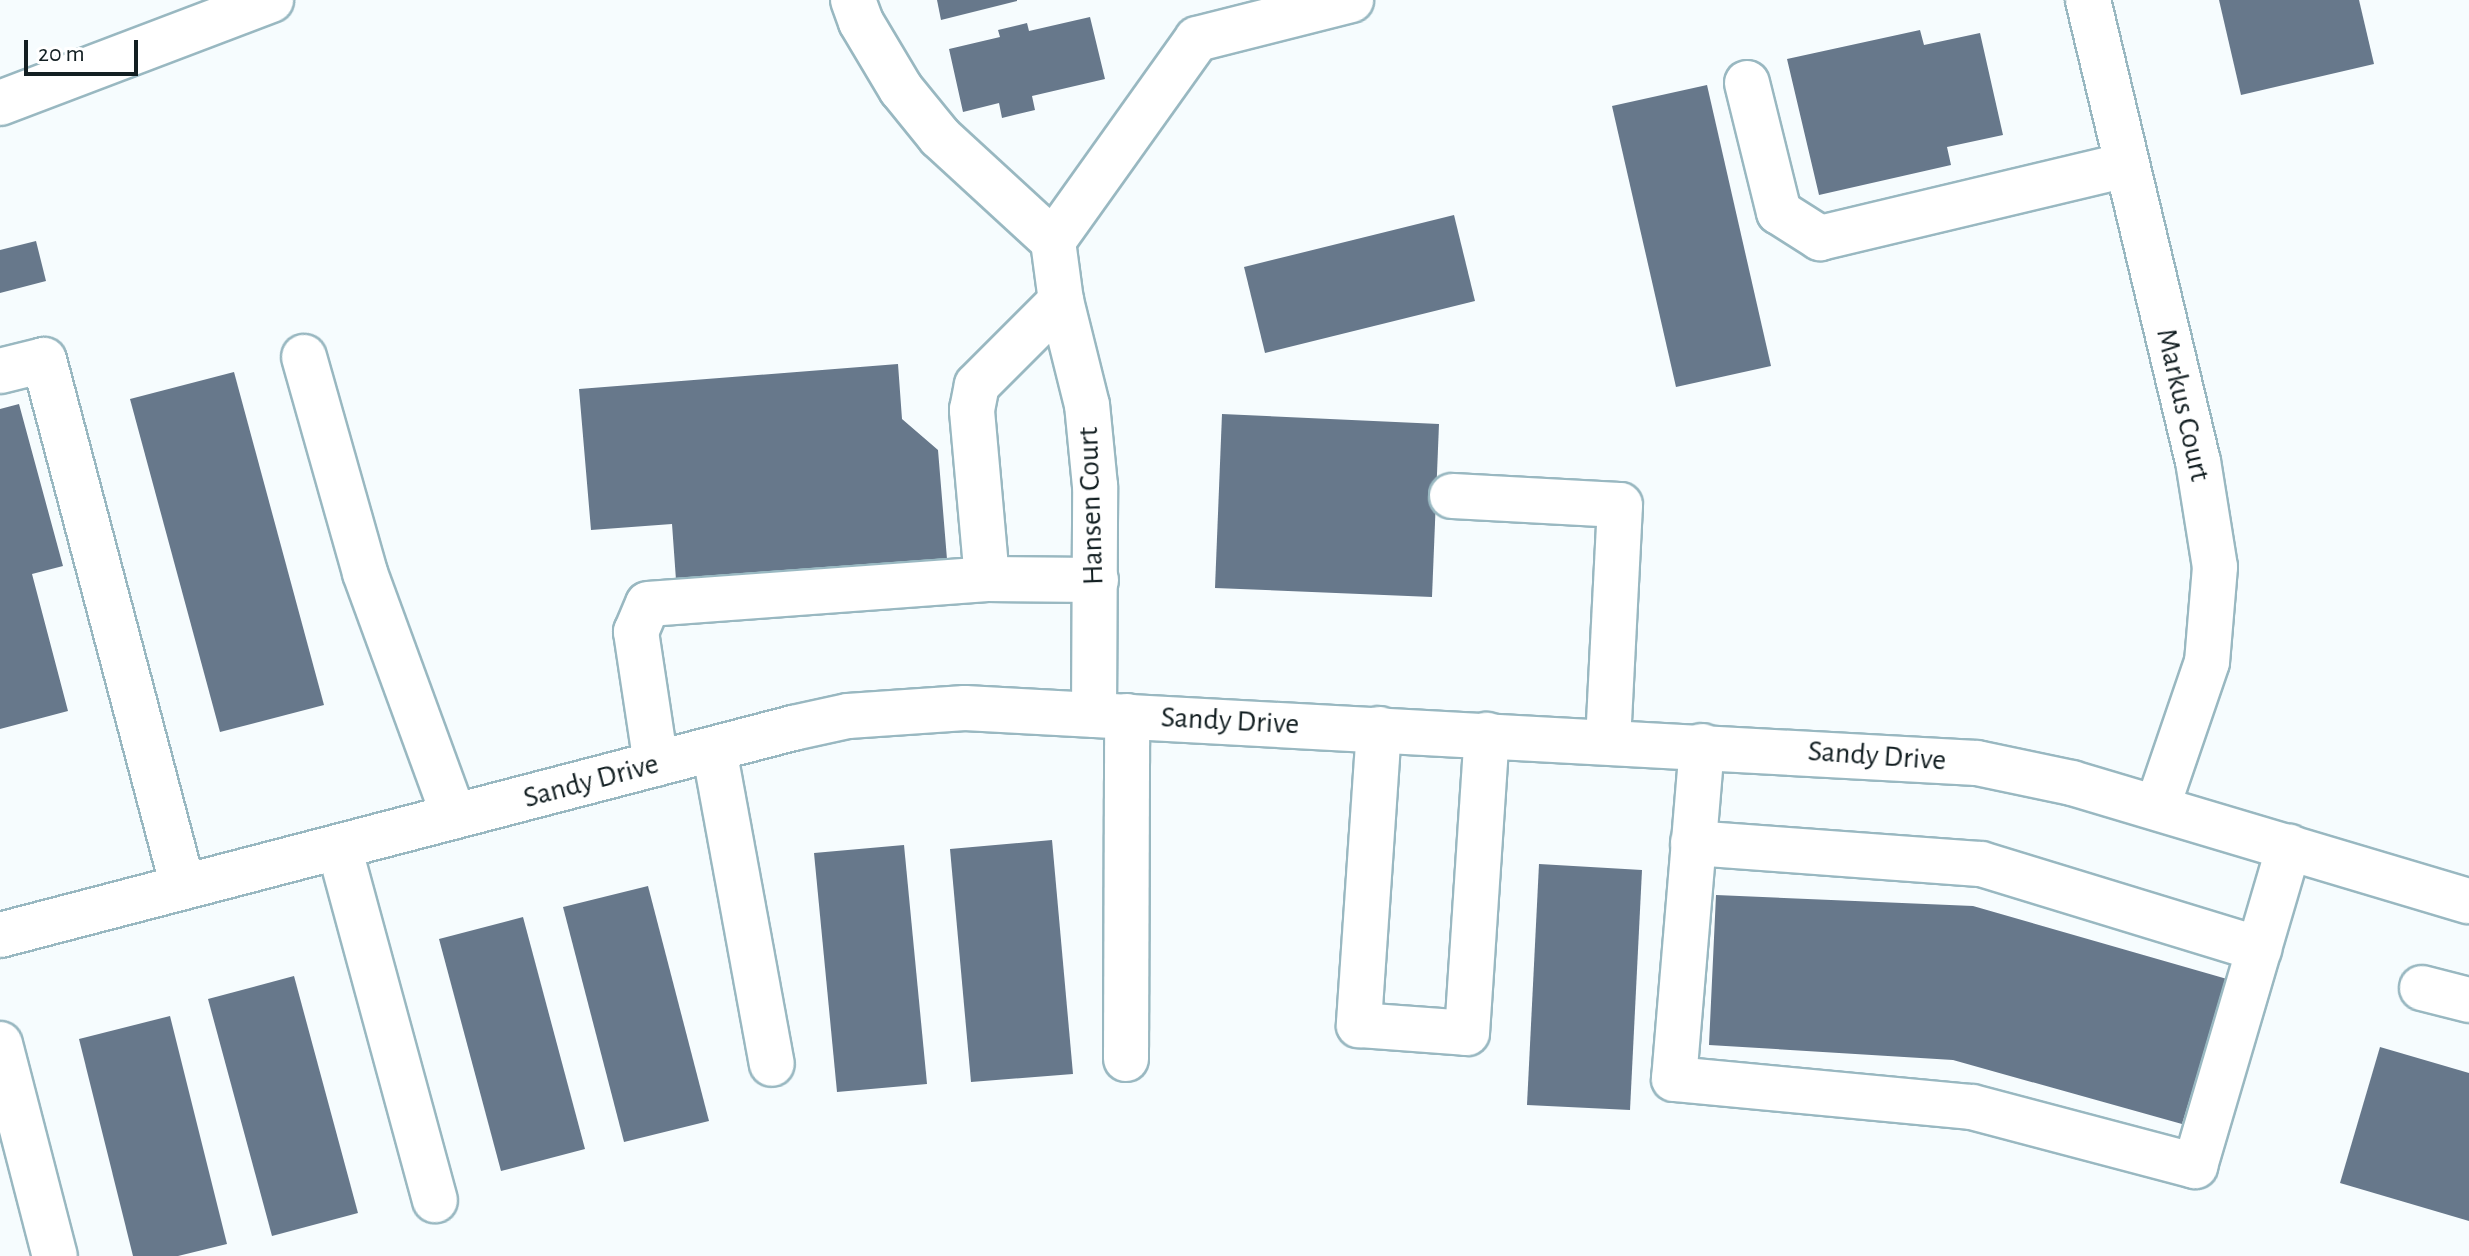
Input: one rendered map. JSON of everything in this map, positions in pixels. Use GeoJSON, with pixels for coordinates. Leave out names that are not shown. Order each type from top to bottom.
{"type":"FeatureCollection","features":[{"type":"Feature","properties":{"kind":"street"},"geometry":{"type":"LineString","coordinates":[[0,103],[271,0]]}},
{"type":"Feature","properties":{"kind":"street"},"geometry":{"type":"LineString","coordinates":[[853,0],[861,22],[901,89],[940,137],[1053,241],[1197,39],[1351,0]]}},
{"type":"Feature","properties":{"kind":"street","name":"Markus Court"},"geometry":{"type":"LineString","coordinates":[[2088,0],[2198,461],[2215,567],[2207,662],[2157,808]]}},
{"type":"Feature","properties":{"kind":"street"},"geometry":{"type":"LineString","coordinates":[[1747,83],[1779,212],[1820,238],[2126,165]]}},
{"type":"Feature","properties":{"kind":"street","name":"Hansen Court"},"geometry":{"type":"LineString","coordinates":[[1053,241],[1061,301],[1087,405],[1095,486],[1096,580],[1110,715],[1126,1059]]}},
{"type":"Feature","properties":{"kind":"street"},"geometry":{"type":"LineString","coordinates":[[987,579],[972,410],[977,385],[1061,301]]}},
{"type":"Feature","properties":{"kind":"street"},"geometry":{"type":"LineString","coordinates":[[304,357],[365,573],[454,816]]}},
{"type":"Feature","properties":{"kind":"street"},"geometry":{"type":"LineString","coordinates":[[0,371],[44,360],[183,887]]}},
{"type":"Feature","properties":{"kind":"street"},"geometry":{"type":"LineString","coordinates":[[1452,496],[1620,505],[1608,741]]}},
{"type":"Feature","properties":{"kind":"street"},"geometry":{"type":"LineString","coordinates":[[656,764],[636,632],[648,604],[987,579],[1096,580]]}},
{"type":"Feature","properties":{"kind":"street","name":"Sandy Drive"},"geometry":{"type":"LineString","coordinates":[[0,935],[714,749],[848,716],[911,709],[1110,715],[1977,763],[2157,808],[2469,901]]}},
{"type":"Feature","properties":{"kind":"street"},"geometry":{"type":"LineString","coordinates":[[1379,729],[1359,1025],[1467,1033],[1487,735]]}},
{"type":"Feature","properties":{"kind":"street"},"geometry":{"type":"LineString","coordinates":[[1702,746],[1674,1079],[1972,1107],[2195,1166],[2289,847]]}},
{"type":"Feature","properties":{"kind":"street"},"geometry":{"type":"LineString","coordinates":[[714,749],[772,1064]]}},
{"type":"Feature","properties":{"kind":"street"},"geometry":{"type":"LineString","coordinates":[[1693,843],[1981,864],[2259,949]]}},
{"type":"Feature","properties":{"kind":"street"},"geometry":{"type":"LineString","coordinates":[[339,847],[435,1200]]}},
{"type":"Feature","properties":{"kind":"street"},"geometry":{"type":"LineString","coordinates":[[2422,988],[2469,1000]]}},
{"type":"Feature","properties":{"kind":"street"},"geometry":{"type":"LineString","coordinates":[[0,1044],[55,1256]]}},
{"type":"Feature","properties":{"kind":"building"},"geometry":{"type":"Polygon","coordinates":[[[937,0],[1017,0],[1017,1],[941,20],[937,0]]]}},
{"type":"Feature","properties":{"kind":"building"},"geometry":{"type":"Polygon","coordinates":[[[2219,0],[2359,0],[2374,64],[2241,95],[2219,0]]]}},
{"type":"Feature","properties":{"kind":"building"},"geometry":{"type":"Polygon","coordinates":[[[1090,17],[1105,79],[1032,96],[1035,110],[1002,118],[999,103],[963,112],[949,49],[1000,37],[998,30],[1027,23],[1029,31],[1090,17]]]}},
{"type":"Feature","properties":{"kind":"building"},"geometry":{"type":"Polygon","coordinates":[[[1920,30],[1924,45],[1980,33],[2003,135],[1947,147],[1951,165],[1819,195],[1787,59],[1920,30]]]}},
{"type":"Feature","properties":{"kind":"building"},"geometry":{"type":"Polygon","coordinates":[[[1707,85],[1771,366],[1676,387],[1612,106],[1707,85]]]}},
{"type":"Feature","properties":{"kind":"building"},"geometry":{"type":"Polygon","coordinates":[[[1454,215],[1475,301],[1265,353],[1244,267],[1454,215]]]}},
{"type":"Feature","properties":{"kind":"building"},"geometry":{"type":"Polygon","coordinates":[[[36,241],[46,281],[0,293],[0,250],[36,241]]]}},
{"type":"Feature","properties":{"kind":"building"},"geometry":{"type":"Polygon","coordinates":[[[898,364],[902,419],[938,450],[947,559],[676,580],[672,524],[591,530],[579,389],[898,364]]]}},
{"type":"Feature","properties":{"kind":"building"},"geometry":{"type":"Polygon","coordinates":[[[234,372],[324,705],[220,732],[130,399],[234,372]]]}},
{"type":"Feature","properties":{"kind":"building"},"geometry":{"type":"Polygon","coordinates":[[[19,404],[63,566],[32,574],[68,711],[0,729],[0,409],[19,404]]]}},
{"type":"Feature","properties":{"kind":"building"},"geometry":{"type":"Polygon","coordinates":[[[1222,414],[1439,424],[1432,597],[1215,588],[1222,414]]]}},
{"type":"Feature","properties":{"kind":"building"},"geometry":{"type":"Polygon","coordinates":[[[1052,840],[1073,1074],[971,1082],[950,849],[1052,840]]]}},
{"type":"Feature","properties":{"kind":"building"},"geometry":{"type":"Polygon","coordinates":[[[904,845],[927,1084],[837,1092],[814,853],[904,845]]]}},
{"type":"Feature","properties":{"kind":"building"},"geometry":{"type":"Polygon","coordinates":[[[1539,864],[1642,870],[1630,1110],[1527,1105],[1539,864]]]}},
{"type":"Feature","properties":{"kind":"building"},"geometry":{"type":"Polygon","coordinates":[[[648,886],[709,1121],[624,1142],[563,907],[648,886]]]}},
{"type":"Feature","properties":{"kind":"building"},"geometry":{"type":"Polygon","coordinates":[[[1716,895],[1973,906],[2227,979],[2182,1124],[1953,1060],[1709,1045],[1716,895]]]}},
{"type":"Feature","properties":{"kind":"building"},"geometry":{"type":"Polygon","coordinates":[[[523,917],[585,1149],[501,1171],[439,939],[523,917]]]}},
{"type":"Feature","properties":{"kind":"building"},"geometry":{"type":"Polygon","coordinates":[[[294,976],[358,1213],[272,1236],[208,999],[294,976]]]}},
{"type":"Feature","properties":{"kind":"building"},"geometry":{"type":"Polygon","coordinates":[[[170,1016],[227,1244],[178,1256],[133,1256],[79,1039],[170,1016]]]}},
{"type":"Feature","properties":{"kind":"building"},"geometry":{"type":"Polygon","coordinates":[[[2380,1047],[2469,1073],[2469,1221],[2340,1183],[2380,1047]]]}}]}
